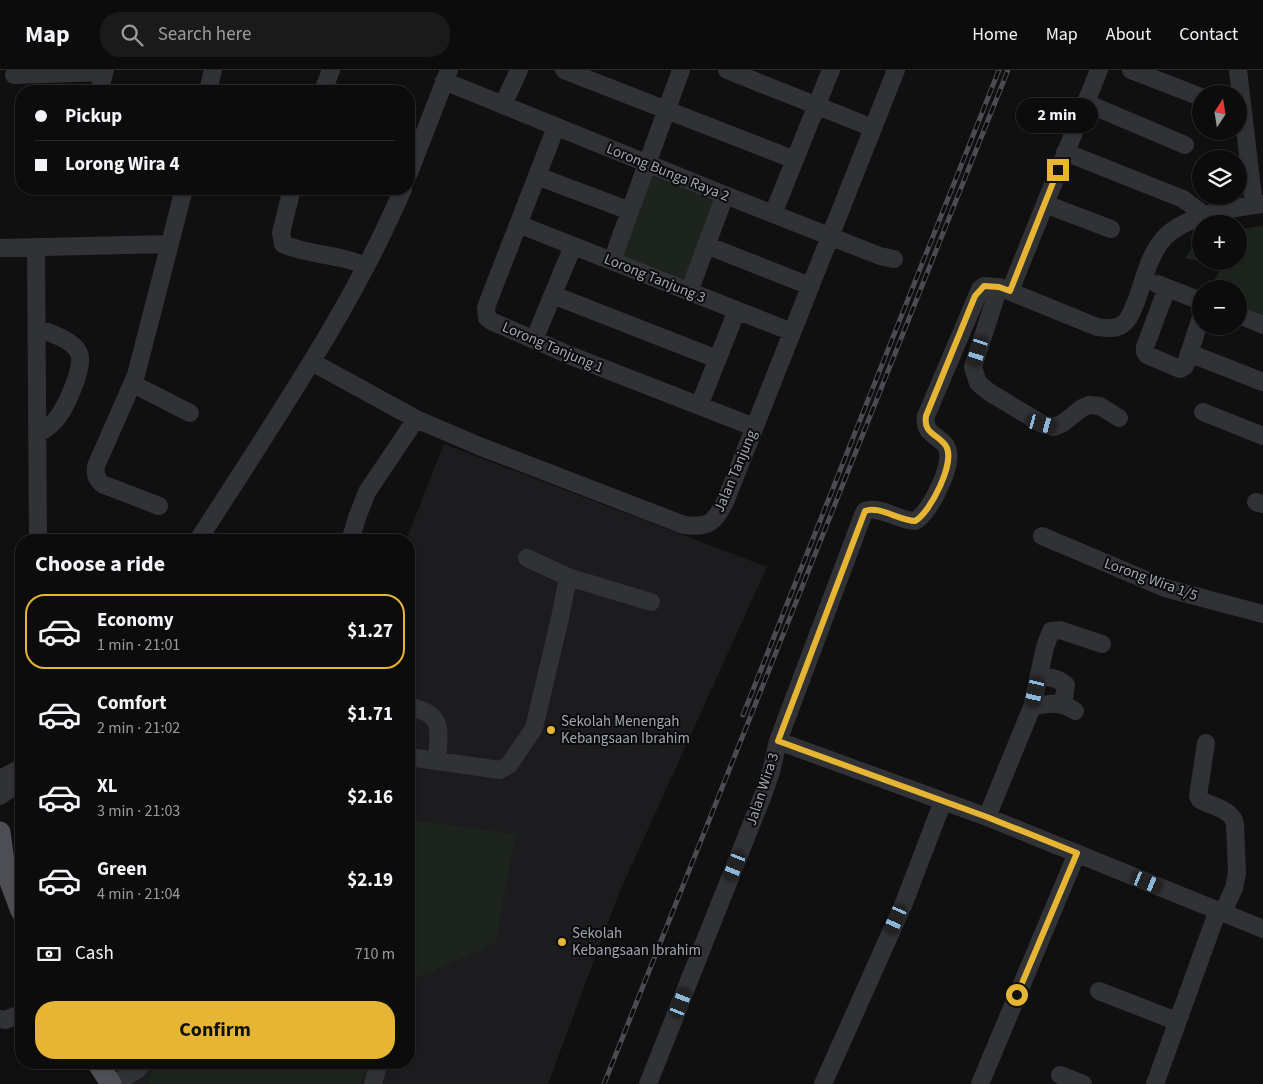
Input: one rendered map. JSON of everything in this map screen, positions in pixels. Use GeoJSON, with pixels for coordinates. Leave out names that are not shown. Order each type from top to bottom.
{"type":"FeatureCollection","features":[{"type":"Feature","properties":{"kind":"main road"},"geometry":{"type":"LineString","coordinates":[[0,832],[2,858],[15,894]]}},
{"type":"Feature","properties":{"kind":"main road"},"geometry":{"type":"LineString","coordinates":[[102,1069],[112,1084]]}},
{"type":"Feature","properties":{"kind":"street"},"geometry":{"type":"LineString","coordinates":[[209,85],[213,70]]}},
{"type":"Feature","properties":{"kind":"street"},"geometry":{"type":"LineString","coordinates":[[325,85],[331,70]]}},
{"type":"Feature","properties":{"kind":"street"},"geometry":{"type":"LineString","coordinates":[[503,105],[519,70]]}},
{"type":"Feature","properties":{"kind":"street"},"geometry":{"type":"LineString","coordinates":[[564,70],[795,160]]}},
{"type":"Feature","properties":{"kind":"street"},"geometry":{"type":"LineString","coordinates":[[612,262],[681,70]]}},
{"type":"Feature","properties":{"kind":"street"},"geometry":{"type":"LineString","coordinates":[[727,70],[767,77],[817,106],[873,128]]}},
{"type":"Feature","properties":{"kind":"street"},"geometry":{"type":"LineString","coordinates":[[773,214],[831,70]]}},
{"type":"Feature","properties":{"kind":"street","name":"Jalan Tanjung"},"geometry":{"type":"LineString","coordinates":[[312,362],[416,419],[479,446],[684,525],[704,526],[717,517],[725,502],[896,70]]}},
{"type":"Feature","properties":{"kind":"street"},"geometry":{"type":"LineString","coordinates":[[1099,70],[1045,204],[1004,289],[973,367],[978,383],[989,392],[1042,424],[1054,427],[1064,423],[1082,408],[1089,405],[1100,406],[1119,418]]}},
{"type":"Feature","properties":{"kind":"street"},"geometry":{"type":"LineString","coordinates":[[1131,70],[1192,94]]}},
{"type":"Feature","properties":{"kind":"street"},"geometry":{"type":"LineString","coordinates":[[1238,70],[1239,85]]}},
{"type":"Feature","properties":{"kind":"street"},"geometry":{"type":"LineString","coordinates":[[14,75],[104,71],[100,85]]}},
{"type":"Feature","properties":{"kind":"street"},"geometry":{"type":"LineString","coordinates":[[415,157],[446,76]]}},
{"type":"Feature","properties":{"kind":"street","name":"Lorong Bunga Raya 2"},"geometry":{"type":"LineString","coordinates":[[446,76],[503,105],[556,127],[880,256],[894,259]]}},
{"type":"Feature","properties":{"kind":"street"},"geometry":{"type":"LineString","coordinates":[[1086,103],[1185,145]]}},
{"type":"Feature","properties":{"kind":"street","name":"Lorong Tanjung 1"},"geometry":{"type":"LineString","coordinates":[[556,127],[488,302],[486,313],[488,318],[534,340],[754,428]]}},
{"type":"Feature","properties":{"kind":"street"},"geometry":{"type":"LineString","coordinates":[[1208,215],[1234,208],[1258,205],[1246,140]]}},
{"type":"Feature","properties":{"kind":"street"},"geometry":{"type":"LineString","coordinates":[[1065,152],[1183,199],[1203,215]]}},
{"type":"Feature","properties":{"kind":"street"},"geometry":{"type":"LineString","coordinates":[[537,176],[630,212]]}},
{"type":"Feature","properties":{"kind":"street"},"geometry":{"type":"LineString","coordinates":[[159,506],[102,484],[96,474],[96,466],[133,384],[182,195]]}},
{"type":"Feature","properties":{"kind":"street"},"geometry":{"type":"LineString","coordinates":[[291,195],[282,233],[283,244],[294,249],[348,260],[366,267]]}},
{"type":"Feature","properties":{"kind":"street"},"geometry":{"type":"LineString","coordinates":[[202,534],[312,362],[366,267],[400,195]]}},
{"type":"Feature","properties":{"kind":"street"},"geometry":{"type":"LineString","coordinates":[[689,292],[725,195]]}},
{"type":"Feature","properties":{"kind":"street"},"geometry":{"type":"LineString","coordinates":[[1045,204],[1111,229]]}},
{"type":"Feature","properties":{"kind":"street"},"geometry":{"type":"LineString","coordinates":[[1004,289],[1097,326],[1108,329],[1117,328],[1129,318],[1156,249],[1164,238],[1192,221]]}},
{"type":"Feature","properties":{"kind":"street","name":"Lorong Tanjung 3"},"geometry":{"type":"LineString","coordinates":[[518,224],[792,332]]}},
{"type":"Feature","properties":{"kind":"street"},"geometry":{"type":"LineString","coordinates":[[0,248],[170,244]]}},
{"type":"Feature","properties":{"kind":"street"},"geometry":{"type":"LineString","coordinates":[[706,244],[810,286]]}},
{"type":"Feature","properties":{"kind":"street"},"geometry":{"type":"LineString","coordinates":[[534,340],[573,246]]}},
{"type":"Feature","properties":{"kind":"street"},"geometry":{"type":"LineString","coordinates":[[36,247],[38,534]]}},
{"type":"Feature","properties":{"kind":"street"},"geometry":{"type":"LineString","coordinates":[[1144,279],[1192,298]]}},
{"type":"Feature","properties":{"kind":"street","name":"Jalan Wira 3"},"geometry":{"type":"LineString","coordinates":[[648,1084],[763,795],[771,772],[778,741],[865,511],[873,509],[915,521],[924,514],[934,500],[946,467],[947,452],[946,446],[928,430],[925,423],[926,416],[975,296],[984,286],[1004,289]]}},
{"type":"Feature","properties":{"kind":"street"},"geometry":{"type":"LineString","coordinates":[[1167,288],[1145,347],[1147,356],[1180,369],[1184,366],[1190,353],[1196,335]]}},
{"type":"Feature","properties":{"kind":"street"},"geometry":{"type":"LineString","coordinates":[[553,295],[717,359]]}},
{"type":"Feature","properties":{"kind":"street"},"geometry":{"type":"LineString","coordinates":[[699,406],[737,310]]}},
{"type":"Feature","properties":{"kind":"street"},"geometry":{"type":"LineString","coordinates":[[1247,318],[1263,325]]}},
{"type":"Feature","properties":{"kind":"street"},"geometry":{"type":"LineString","coordinates":[[37,329],[69,342],[81,357],[79,372],[58,416],[45,430],[37,434]]}},
{"type":"Feature","properties":{"kind":"street"},"geometry":{"type":"LineString","coordinates":[[1190,353],[1263,382]]}},
{"type":"Feature","properties":{"kind":"street"},"geometry":{"type":"LineString","coordinates":[[133,384],[190,413]]}},
{"type":"Feature","properties":{"kind":"street"},"geometry":{"type":"LineString","coordinates":[[1204,412],[1263,436]]}},
{"type":"Feature","properties":{"kind":"street"},"geometry":{"type":"LineString","coordinates":[[352,534],[367,492],[416,419]]}},
{"type":"Feature","properties":{"kind":"street","name":"Lorong Wira 1/5"},"geometry":{"type":"LineString","coordinates":[[1042,536],[1165,588],[1263,614]]}},
{"type":"Feature","properties":{"kind":"street"},"geometry":{"type":"LineString","coordinates":[[527,558],[568,578],[651,602]]}},
{"type":"Feature","properties":{"kind":"street"},"geometry":{"type":"LineString","coordinates":[[415,758],[503,770],[509,765],[530,737],[534,728],[568,578]]}},
{"type":"Feature","properties":{"kind":"street"},"geometry":{"type":"LineString","coordinates":[[987,817],[1032,707],[1048,636],[1054,629],[1102,644]]}},
{"type":"Feature","properties":{"kind":"street"},"geometry":{"type":"LineString","coordinates":[[1032,707],[1044,704],[1069,707],[1066,685],[1054,678],[1039,675]]}},
{"type":"Feature","properties":{"kind":"street"},"geometry":{"type":"LineString","coordinates":[[415,708],[431,714],[436,722],[438,736],[437,761]]}},
{"type":"Feature","properties":{"kind":"street"},"geometry":{"type":"LineString","coordinates":[[778,741],[987,817],[1263,929]]}},
{"type":"Feature","properties":{"kind":"street"},"geometry":{"type":"LineString","coordinates":[[1155,1084],[1176,1021],[1220,911],[1234,888],[1237,873],[1234,818],[1230,814],[1200,800],[1198,796],[1206,743]]}},
{"type":"Feature","properties":{"kind":"street"},"geometry":{"type":"LineString","coordinates":[[0,779],[15,771]]}},
{"type":"Feature","properties":{"kind":"street"},"geometry":{"type":"LineString","coordinates":[[0,796],[15,785]]}},
{"type":"Feature","properties":{"kind":"street"},"geometry":{"type":"LineString","coordinates":[[823,1084],[904,903],[943,801]]}},
{"type":"Feature","properties":{"kind":"street"},"geometry":{"type":"LineString","coordinates":[[980,1084],[1077,853]]}},
{"type":"Feature","properties":{"kind":"street"},"geometry":{"type":"LineString","coordinates":[[1099,991],[1176,1021]]}},
{"type":"Feature","properties":{"kind":"street"},"geometry":{"type":"LineString","coordinates":[[0,1019],[5,1020],[15,1016]]}},
{"type":"Feature","properties":{"kind":"street"},"geometry":{"type":"LineString","coordinates":[[112,1084],[138,1069]]}},
{"type":"Feature","properties":{"kind":"street"},"geometry":{"type":"LineString","coordinates":[[373,1084],[377,1069]]}},
{"type":"Feature","properties":{"kind":"street"},"geometry":{"type":"LineString","coordinates":[[1060,1075],[1083,1084]]}},
{"type":"Feature","properties":{"kind":"shaded area"},"geometry":{"type":"Polygon","coordinates":[[[651,171],[719,198],[688,284],[617,257],[651,171]]]}},
{"type":"Feature","properties":{"kind":"shaded area"},"geometry":{"type":"Polygon","coordinates":[[[1263,226],[1263,320],[1247,314],[1247,280],[1214,280],[1220,270],[1247,270],[1247,228],[1263,226]]]}},
{"type":"Feature","properties":{"kind":"shaded area"},"geometry":{"type":"Polygon","coordinates":[[[1192,248],[1192,260],[1185,258],[1192,248]]]}},
{"type":"Feature","properties":{"kind":"shaded area","name":"Sekolah Menengah Kebangsaan Ibrahim"},"geometry":{"type":"Polygon","coordinates":[[[444,444],[767,567],[619,893],[548,1084],[125,1084],[115,1069],[415,1069],[415,534],[408,534],[444,444]]]}},
{"type":"Feature","properties":{"kind":"shaded area"},"geometry":{"type":"Polygon","coordinates":[[[415,821],[516,834],[495,943],[420,977],[415,976],[415,821]]]}},
{"type":"Feature","properties":{"kind":"shaded area"},"geometry":{"type":"Polygon","coordinates":[[[154,1069],[365,1069],[360,1084],[149,1084],[148,1077],[154,1069]]]}},
{"type":"Feature","properties":{"kind":"railway"},"geometry":{"type":"LineString","coordinates":[[743,715],[999,70]]}},
{"type":"Feature","properties":{"kind":"railway"},"geometry":{"type":"LineString","coordinates":[[604,1084],[1008,70]]}},
{"type":"Feature","properties":{"kind":"place","name":"Sekolah Menengah Kebangsaan Ibrahim"},"geometry":{"type":"Point","coordinates":[551,730]}},
{"type":"Feature","properties":{"kind":"place","name":"Sekolah Kebangsaan Ibrahim"},"geometry":{"type":"Point","coordinates":[562,942]}},
{"type":"Feature","properties":{"kind":"route"},"geometry":{"type":"LineString","coordinates":[[1017,995],[1077,853],[987,817],[778,741],[865,511],[873,509],[915,521],[924,514],[934,500],[948,459],[946,446],[928,430],[925,423],[926,416],[975,296],[984,286],[999,287],[1010,291],[1058,170]]}}]}
